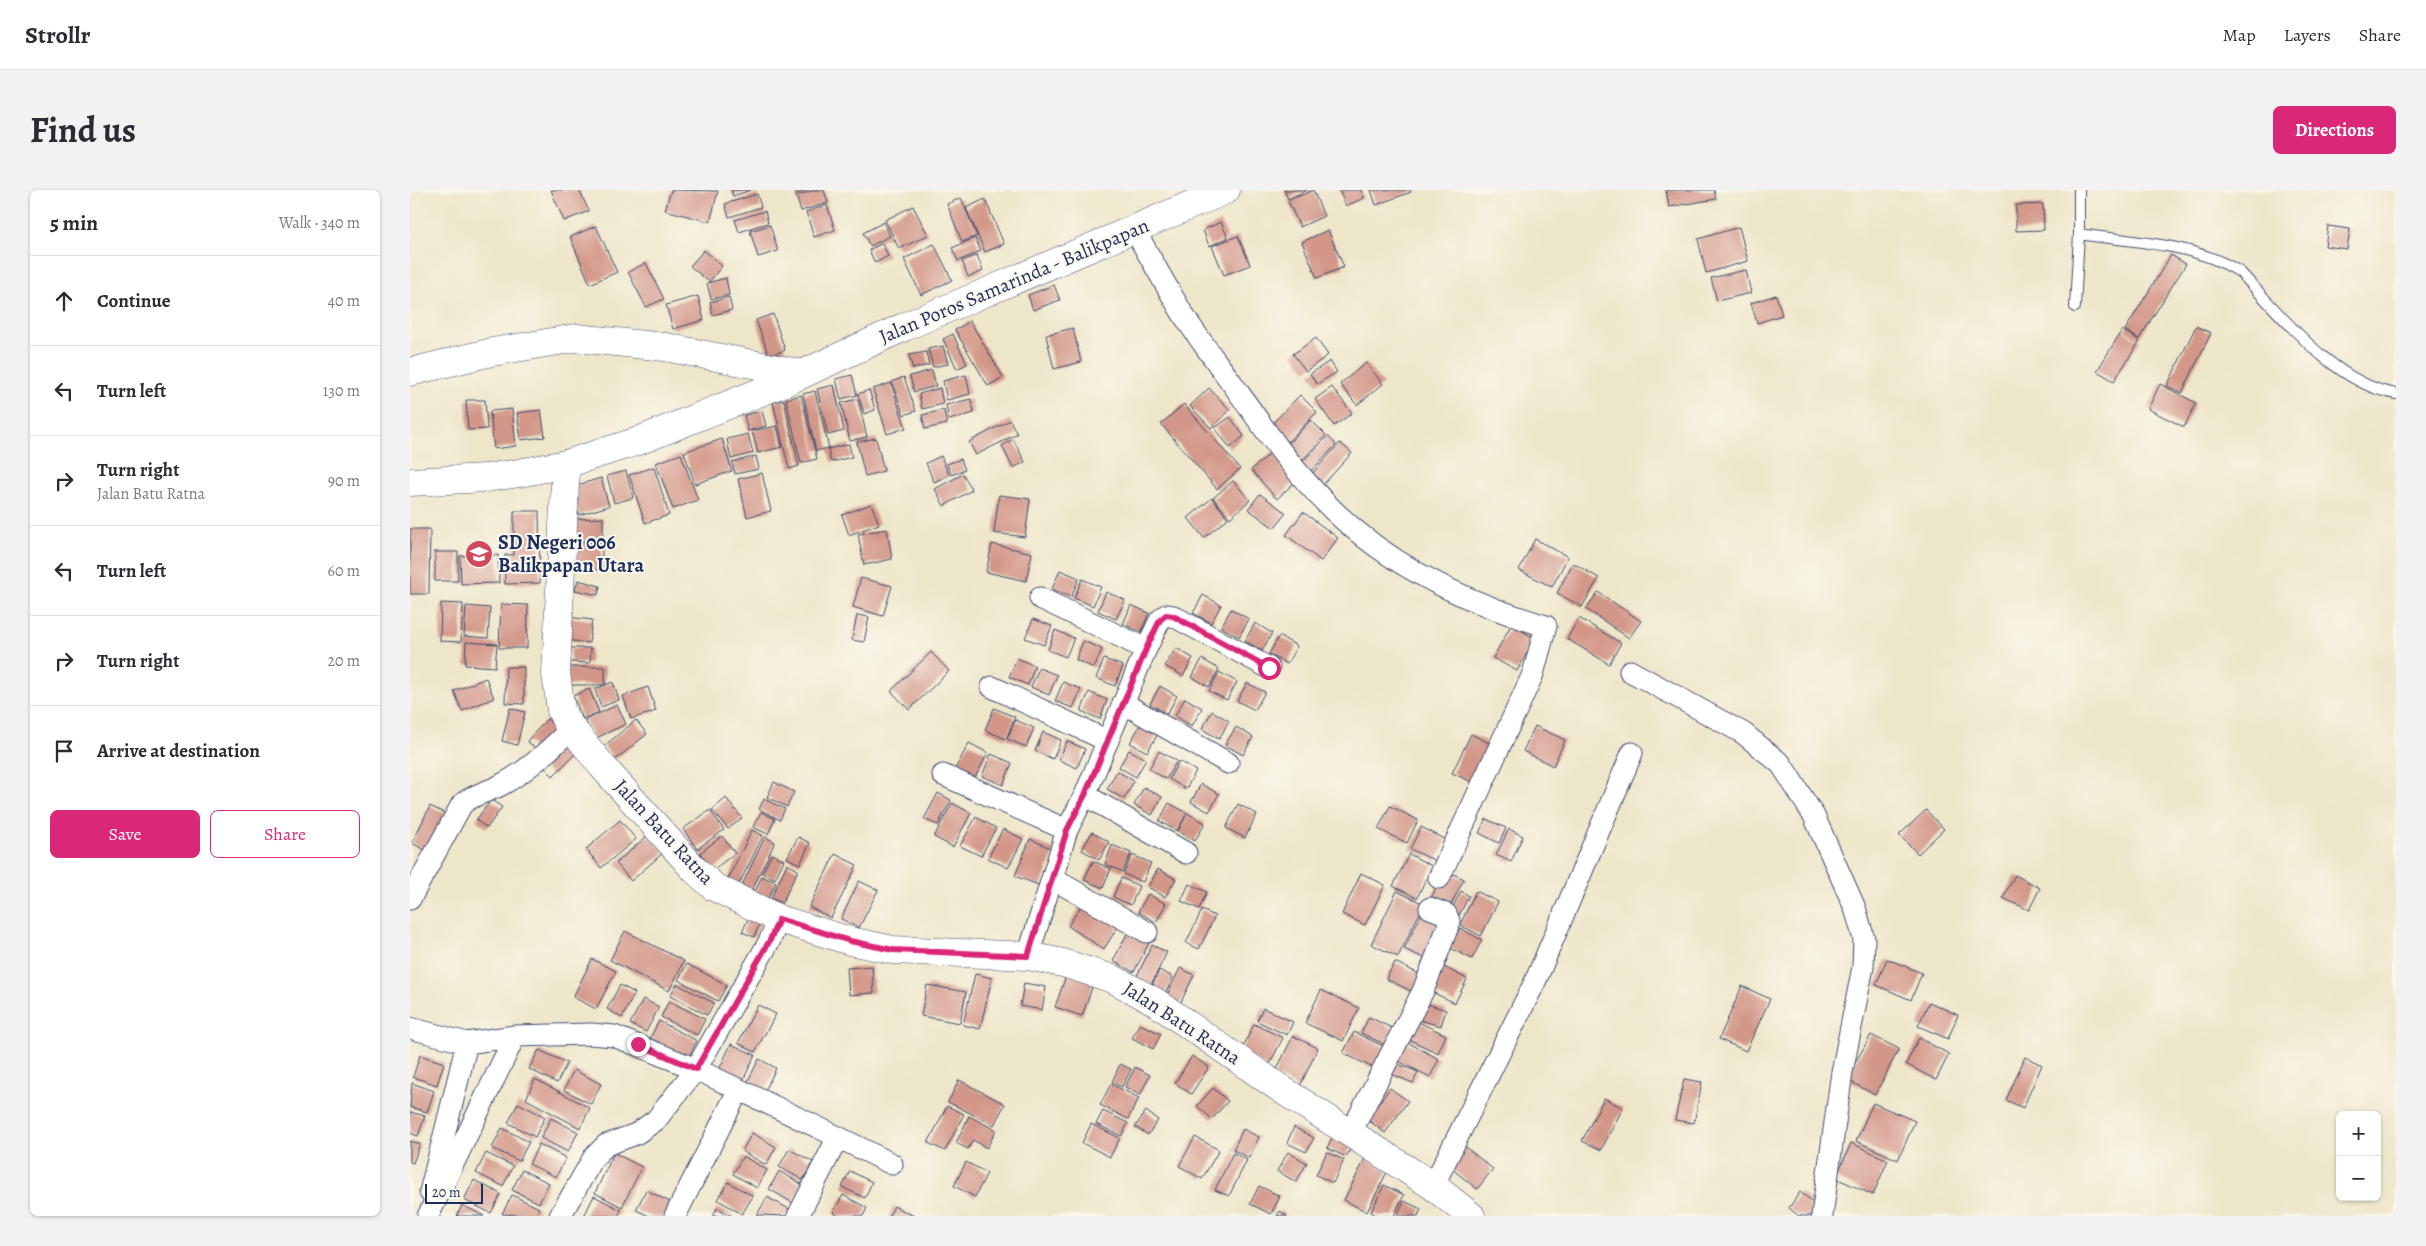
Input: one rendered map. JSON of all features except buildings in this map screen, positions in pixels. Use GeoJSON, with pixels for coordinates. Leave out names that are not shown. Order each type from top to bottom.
{"type":"FeatureCollection","features":[{"type":"Feature","properties":{"kind":"main road","name":"Jalan Poros Samarinda - Balikpapan"},"geometry":{"type":"LineString","coordinates":[[410,482],[486,478],[566,464],[638,441],[803,374],[904,327],[1226,190]]}},
{"type":"Feature","properties":{"kind":"main road"},"geometry":{"type":"LineString","coordinates":[[410,372],[492,352],[576,338],[665,347],[803,374]]}},
{"type":"Feature","properties":{"kind":"main road","name":"Jalan Batu Ratna"},"geometry":{"type":"LineString","coordinates":[[566,464],[556,674],[561,710],[572,728],[615,780],[708,882],[736,900],[779,919],[850,941],[893,950],[1028,956],[1101,974],[1128,986],[1154,1001],[1350,1134],[1432,1186],[1471,1216]]}},
{"type":"Feature","properties":{"kind":"street"},"geometry":{"type":"LineString","coordinates":[[1134,229],[1182,313],[1269,438],[1295,470],[1336,513],[1393,557],[1460,595],[1505,614],[1546,626],[1533,674],[1440,878]]}},
{"type":"Feature","properties":{"kind":"street"},"geometry":{"type":"LineString","coordinates":[[1040,598],[1146,649]]}},
{"type":"Feature","properties":{"kind":"street"},"geometry":{"type":"LineString","coordinates":[[1028,956],[1067,830],[1085,795],[1160,620],[1166,615],[1173,616],[1269,668]]}},
{"type":"Feature","properties":{"kind":"street"},"geometry":{"type":"LineString","coordinates":[[1630,671],[1743,733],[1781,764],[1814,816],[1855,908],[1864,939],[1863,967],[1842,1072],[1822,1216]]}},
{"type":"Feature","properties":{"kind":"street"},"geometry":{"type":"LineString","coordinates":[[992,687],[1108,741]]}},
{"type":"Feature","properties":{"kind":"street"},"geometry":{"type":"LineString","coordinates":[[1123,703],[1228,763]]}},
{"type":"Feature","properties":{"kind":"street"},"geometry":{"type":"LineString","coordinates":[[410,898],[462,804],[469,798],[501,785],[528,767],[572,728]]}},
{"type":"Feature","properties":{"kind":"street"},"geometry":{"type":"LineString","coordinates":[[1432,1186],[1536,982],[1632,754]]}},
{"type":"Feature","properties":{"kind":"street"},"geometry":{"type":"LineString","coordinates":[[943,775],[1067,830]]}},
{"type":"Feature","properties":{"kind":"street"},"geometry":{"type":"LineString","coordinates":[[1085,795],[1186,853]]}},
{"type":"Feature","properties":{"kind":"street"},"geometry":{"type":"LineString","coordinates":[[1053,878],[1147,932]]}},
{"type":"Feature","properties":{"kind":"street"},"geometry":{"type":"LineString","coordinates":[[1350,1134],[1423,991],[1448,929],[1446,914],[1430,908]]}},
{"type":"Feature","properties":{"kind":"street"},"geometry":{"type":"LineString","coordinates":[[560,1216],[594,1157],[606,1145],[636,1134],[656,1120],[696,1069],[770,940],[779,919]]}},
{"type":"Feature","properties":{"kind":"street"},"geometry":{"type":"LineString","coordinates":[[410,1028],[467,1043],[515,1036],[591,1034],[614,1036],[696,1069],[892,1164]]}},
{"type":"Feature","properties":{"kind":"street"},"geometry":{"type":"LineString","coordinates":[[428,1216],[515,1036]]}},
{"type":"Feature","properties":{"kind":"street"},"geometry":{"type":"LineString","coordinates":[[424,1216],[467,1043]]}},
{"type":"Feature","properties":{"kind":"street"},"geometry":{"type":"LineString","coordinates":[[675,1216],[738,1091]]}},
{"type":"Feature","properties":{"kind":"street"},"geometry":{"type":"LineString","coordinates":[[798,1216],[838,1138]]}},
{"type":"Feature","properties":{"kind":"lane"},"geometry":{"type":"LineString","coordinates":[[2075,307],[2079,234],[2079,190]]}},
{"type":"Feature","properties":{"kind":"lane"},"geometry":{"type":"LineString","coordinates":[[2079,234],[2209,256],[2233,268],[2240,272],[2303,338],[2340,370],[2383,392],[2396,394]]}},
{"type":"Feature","properties":{"kind":"place","name":"SD Negeri 006 Balikpapan Utara"},"geometry":{"type":"Point","coordinates":[479,554]}},
{"type":"Feature","properties":{"kind":"route"},"geometry":{"type":"LineString","coordinates":[[638,1044],[696,1069],[770,940],[779,919],[850,941],[893,950],[1028,956],[1067,830],[1085,795],[1160,620],[1166,615],[1173,616],[1269,668]]}}]}
